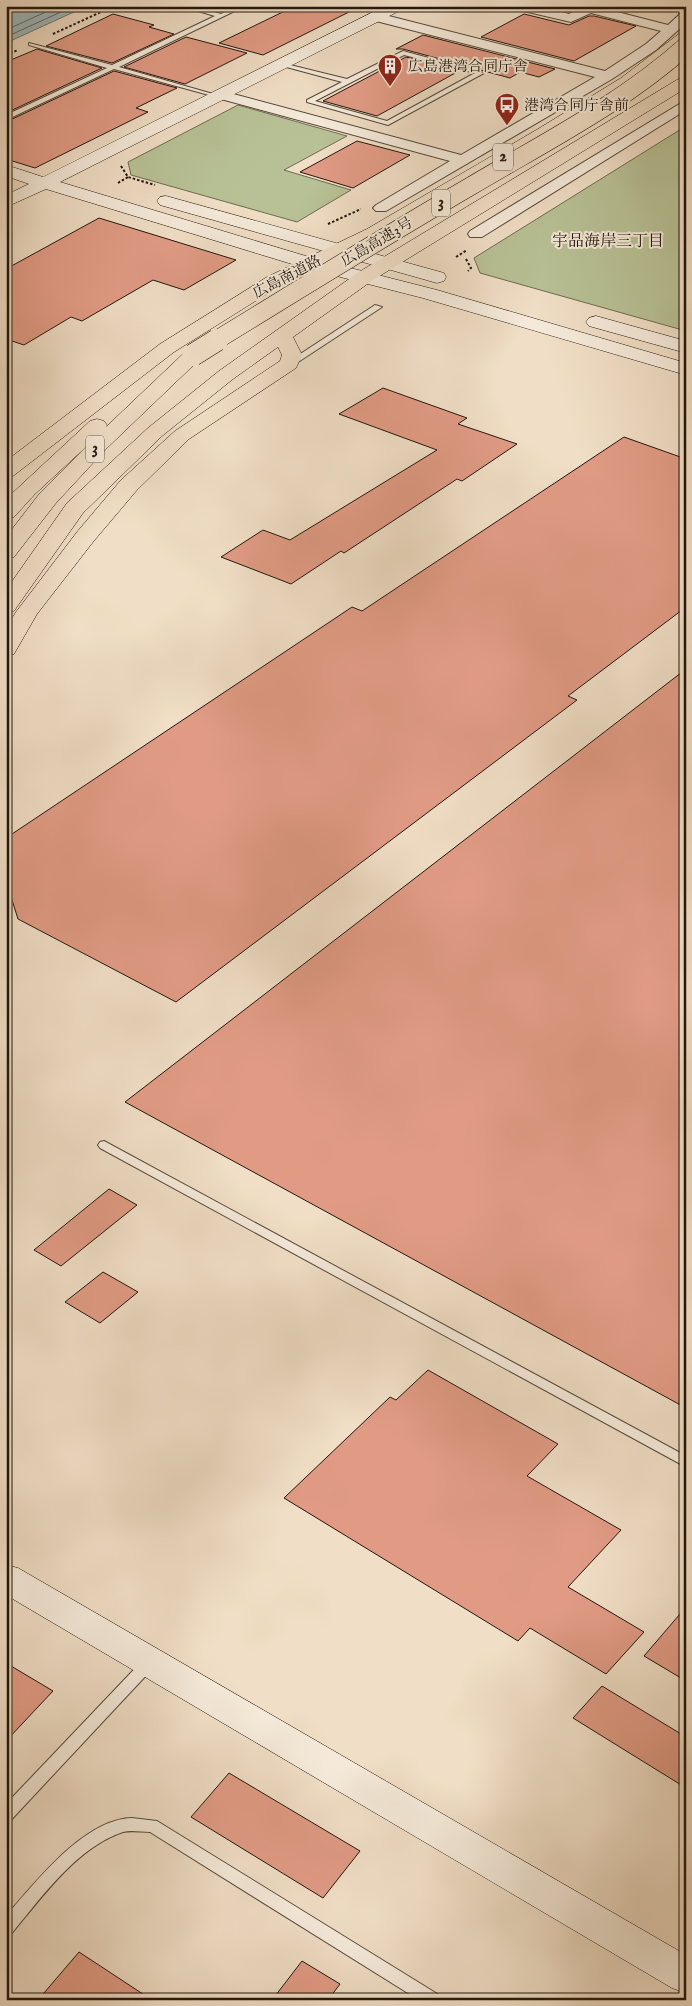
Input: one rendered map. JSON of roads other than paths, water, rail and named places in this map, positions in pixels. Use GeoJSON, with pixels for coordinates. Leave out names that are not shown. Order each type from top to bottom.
{"type":"FeatureCollection","features":[{"type":"Feature","properties":{"kind":"highway","name":"広島南道路"},"geometry":{"type":"LineString","coordinates":[[6,472],[166,348],[274,281],[372,233],[432,198],[563,111],[627,81],[679,33]]}},
{"type":"Feature","properties":{"kind":"highway","name":"広島高速3号"},"geometry":{"type":"LineString","coordinates":[[193,355],[395,230],[587,118],[640,84],[686,46]]}},
{"type":"Feature","properties":{"kind":"highway","name":"2"},"geometry":{"type":"LineString","coordinates":[[282,335],[366,276],[676,89],[686,81]]}},
{"type":"Feature","properties":{"kind":"highway"},"geometry":{"type":"LineString","coordinates":[[6,452],[78,392],[178,323],[221,314]]}},
{"type":"Feature","properties":{"kind":"highway"},"geometry":{"type":"LineString","coordinates":[[6,649],[28,612],[85,537],[129,485],[182,435],[289,364],[292,355],[282,335],[226,375],[162,426],[75,508],[8,604]]}},
{"type":"Feature","properties":{"kind":"highway","name":"3"},"geometry":{"type":"LineString","coordinates":[[6,512],[27,488],[76,442],[128,399],[193,355]]}},
{"type":"Feature","properties":{"kind":"highway","name":"3"},"geometry":{"type":"LineString","coordinates":[[6,552],[48,498],[100,444],[193,355]]}},
{"type":"Feature","properties":{"kind":"street"},"geometry":{"type":"LineString","coordinates":[[6,202],[398,6]]}},
{"type":"Feature","properties":{"kind":"street"},"geometry":{"type":"LineString","coordinates":[[520,6],[571,18],[589,9],[679,33]]}},
{"type":"Feature","properties":{"kind":"street"},"geometry":{"type":"LineString","coordinates":[[381,208],[463,160],[563,111],[606,76],[651,47],[679,33],[686,16]]}},
{"type":"Feature","properties":{"kind":"street"},"geometry":{"type":"LineString","coordinates":[[377,17],[606,76]]}},
{"type":"Feature","properties":{"kind":"street"},"geometry":{"type":"LineString","coordinates":[[220,96],[463,160]]}},
{"type":"Feature","properties":{"kind":"street"},"geometry":{"type":"LineString","coordinates":[[476,234],[686,104]]}},
{"type":"Feature","properties":{"kind":"street"},"geometry":{"type":"LineString","coordinates":[[6,170],[90,198],[312,264],[366,276],[686,369]]}},
{"type":"Feature","properties":{"kind":"street"},"geometry":{"type":"LineString","coordinates":[[46,182],[103,185]]}},
{"type":"Feature","properties":{"kind":"street"},"geometry":{"type":"LineString","coordinates":[[422,184],[432,198]]}},
{"type":"Feature","properties":{"kind":"street"},"geometry":{"type":"LineString","coordinates":[[149,196],[338,250],[390,262],[451,281]]}},
{"type":"Feature","properties":{"kind":"street"},"geometry":{"type":"LineString","coordinates":[[477,208],[522,206]]}},
{"type":"Feature","properties":{"kind":"street"},"geometry":{"type":"LineString","coordinates":[[574,316],[686,347]]}},
{"type":"Feature","properties":{"kind":"street"},"geometry":{"type":"LineString","coordinates":[[6,1578],[686,1976]]}},
{"type":"Feature","properties":{"kind":"lane"},"geometry":{"type":"LineString","coordinates":[[184,6],[222,16]]}},
{"type":"Feature","properties":{"kind":"lane"},"geometry":{"type":"LineString","coordinates":[[6,118],[242,6]]}},
{"type":"Feature","properties":{"kind":"lane"},"geometry":{"type":"LineString","coordinates":[[31,44],[220,96]]}},
{"type":"Feature","properties":{"kind":"lane"},"geometry":{"type":"LineString","coordinates":[[282,65],[347,81],[403,53],[481,73],[388,123],[309,101],[347,81]]}},
{"type":"Feature","properties":{"kind":"lane"},"geometry":{"type":"LineString","coordinates":[[289,364],[378,307]]}},
{"type":"Feature","properties":{"kind":"lane"},"geometry":{"type":"LineString","coordinates":[[104,1145],[686,1462]]}},
{"type":"Feature","properties":{"kind":"lane"},"geometry":{"type":"LineString","coordinates":[[6,1815],[149,1663]]}},
{"type":"Feature","properties":{"kind":"lane"},"geometry":{"type":"LineString","coordinates":[[6,1928],[53,1874],[90,1841],[123,1825],[152,1826],[433,2000]]}},
{"type":"Feature","properties":{"kind":"water"},"geometry":{"type":"Polygon","coordinates":[[[6,6],[87,6],[6,43],[6,6]]]}},
{"type":"Feature","properties":{"kind":"place","name":"広島港湾合同庁舎"},"geometry":{"type":"Point","coordinates":[390,87]}},
{"type":"Feature","properties":{"kind":"place","name":"港湾合同庁舎前"},"geometry":{"type":"Point","coordinates":[507,126]}},
{"type":"Feature","properties":{"kind":"district","name":"宇品海岸三丁目"},"geometry":{"type":"Point","coordinates":[608,242]}}]}
